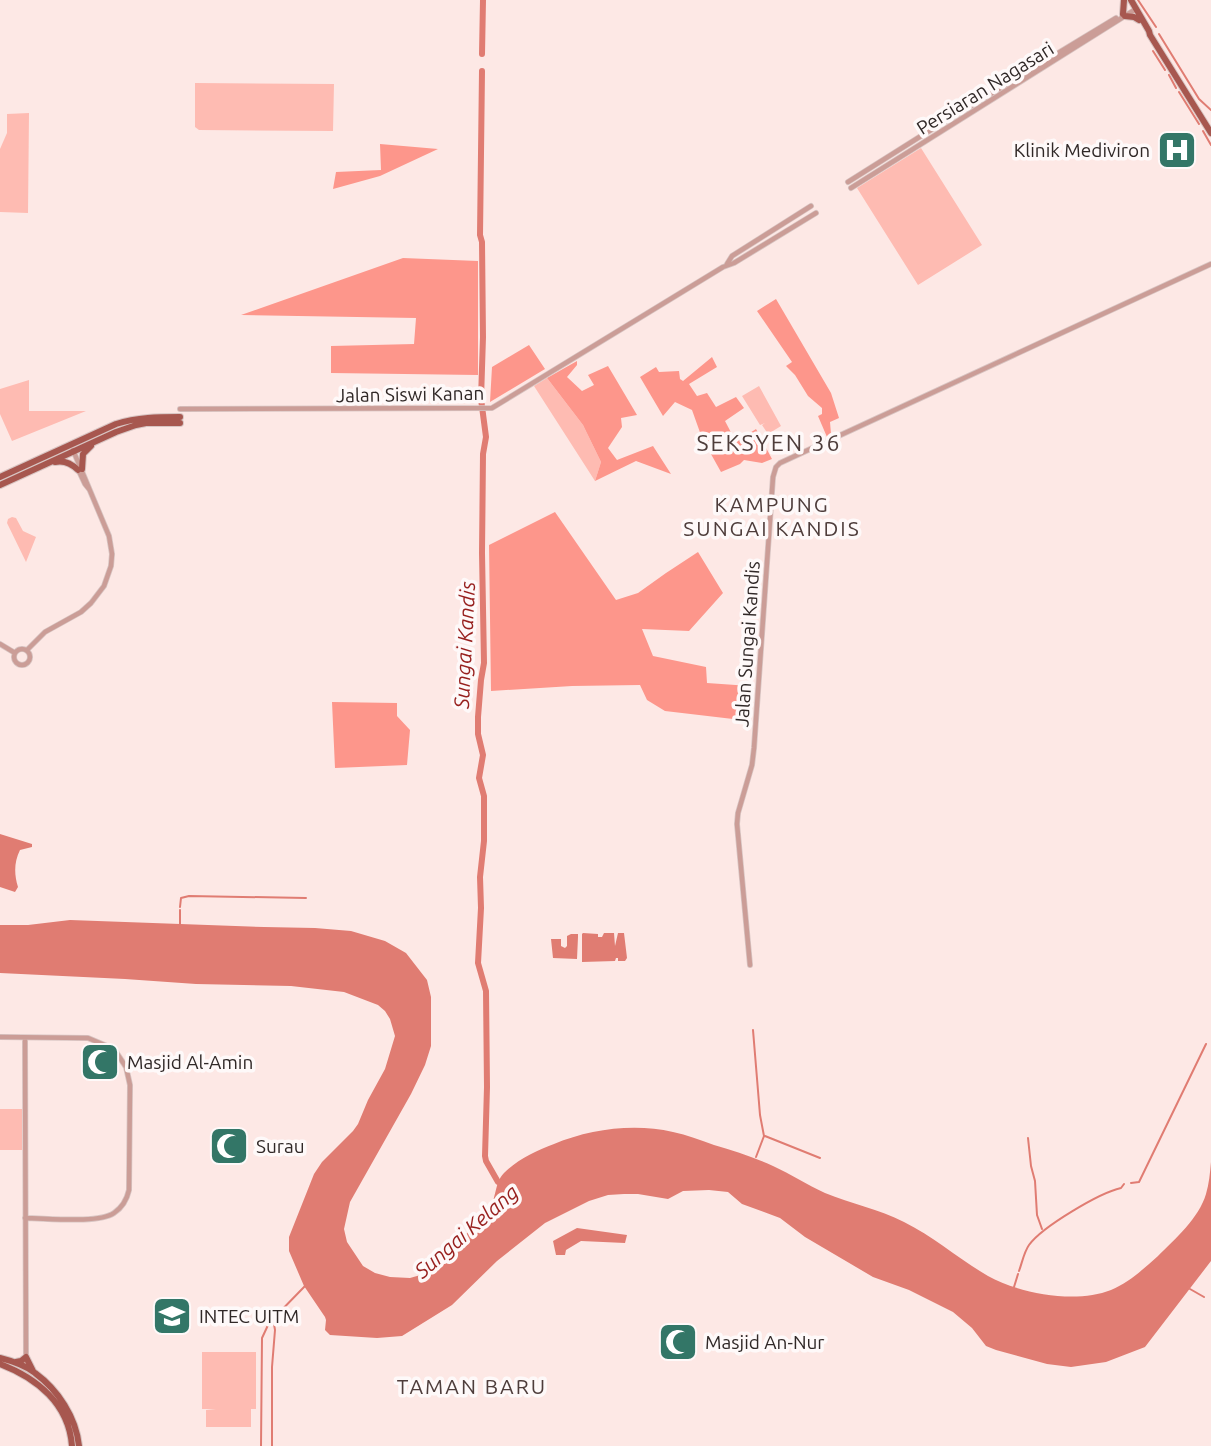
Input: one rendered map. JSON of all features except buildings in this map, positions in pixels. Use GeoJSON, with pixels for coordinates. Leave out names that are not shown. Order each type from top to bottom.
{"type":"FeatureCollection","features":[{"type":"Feature","properties":{"kind":"main road"},"geometry":{"type":"LineString","coordinates":[[1131,5],[1124,15],[1139,20]]}},
{"type":"Feature","properties":{"kind":"main road"},"geometry":{"type":"LineString","coordinates":[[1131,5],[1149,33]]}},
{"type":"Feature","properties":{"kind":"main road"},"geometry":{"type":"LineString","coordinates":[[1131,5],[1211,134]]}},
{"type":"Feature","properties":{"kind":"main road"},"geometry":{"type":"LineString","coordinates":[[0,477],[136,425],[180,416]]}},
{"type":"Feature","properties":{"kind":"main road"},"geometry":{"type":"LineString","coordinates":[[0,485],[48,463],[116,424],[132,419],[180,416]]}},
{"type":"Feature","properties":{"kind":"main road"},"geometry":{"type":"LineString","coordinates":[[48,463],[61,461],[80,469],[83,454],[98,440]]}},
{"type":"Feature","properties":{"kind":"main road"},"geometry":{"type":"LineString","coordinates":[[14,1363],[26,1357],[30,1374]]}},
{"type":"Feature","properties":{"kind":"main road"},"geometry":{"type":"LineString","coordinates":[[0,1358],[24,1366],[44,1389],[61,1411],[72,1446]]}},
{"type":"Feature","properties":{"kind":"main road"},"geometry":{"type":"LineString","coordinates":[[0,1364],[30,1374],[52,1389],[67,1408],[79,1446]]}},
{"type":"Feature","properties":{"kind":"street","name":"Persiaran Nagasari"},"geometry":{"type":"LineString","coordinates":[[851,188],[1124,15],[1131,5]]}},
{"type":"Feature","properties":{"kind":"street","name":"Persiaran Nagasari"},"geometry":{"type":"LineString","coordinates":[[848,182],[1124,15]]}},
{"type":"Feature","properties":{"kind":"street"},"geometry":{"type":"LineString","coordinates":[[855,177],[854,183],[860,183]]}},
{"type":"Feature","properties":{"kind":"street","name":"Jalan Siswi Kanan"},"geometry":{"type":"LineString","coordinates":[[726,265],[732,256],[811,206]]}},
{"type":"Feature","properties":{"kind":"street"},"geometry":{"type":"LineString","coordinates":[[802,212],[808,212],[806,219]]}},
{"type":"Feature","properties":{"kind":"street","name":"Jalan Siswi Kanan"},"geometry":{"type":"LineString","coordinates":[[180,416],[492,408],[816,213]]}},
{"type":"Feature","properties":{"kind":"street","name":"Jalan Sungai Kandis"},"geometry":{"type":"LineString","coordinates":[[750,965],[737,820],[754,748],[773,477],[776,467],[1211,264]]}},
{"type":"Feature","properties":{"kind":"street"},"geometry":{"type":"LineString","coordinates":[[27,650],[45,632],[92,603],[104,586],[111,566],[111,543],[71,448]]}},
{"type":"Feature","properties":{"kind":"street"},"geometry":{"type":"LineString","coordinates":[[0,644],[15,653]]}},
{"type":"Feature","properties":{"kind":"street"},"geometry":{"type":"LineString","coordinates":[[15,653],[20,649],[27,650]]}},
{"type":"Feature","properties":{"kind":"street"},"geometry":{"type":"LineString","coordinates":[[15,653],[16,662],[25,664],[30,658],[27,650]]}},
{"type":"Feature","properties":{"kind":"street"},"geometry":{"type":"LineString","coordinates":[[0,1037],[88,1038],[114,1049],[126,1067],[130,1085],[129,1189],[123,1204],[111,1215],[96,1219],[25,1218]]}},
{"type":"Feature","properties":{"kind":"street"},"geometry":{"type":"LineString","coordinates":[[24,1366],[25,1038]]}},
{"type":"Feature","properties":{"kind":"shaded area"},"geometry":{"type":"Polygon","coordinates":[[[195,83],[334,84],[333,131],[199,130],[195,127],[195,83]]]}},
{"type":"Feature","properties":{"kind":"shaded area"},"geometry":{"type":"Polygon","coordinates":[[[29,113],[28,213],[0,212],[0,149],[7,133],[7,114],[29,113]]]}},
{"type":"Feature","properties":{"kind":"shaded area"},"geometry":{"type":"Polygon","coordinates":[[[380,144],[438,149],[380,176],[333,189],[336,172],[381,170],[380,144]]]}},
{"type":"Feature","properties":{"kind":"shaded area"},"geometry":{"type":"Polygon","coordinates":[[[921,148],[982,245],[918,285],[857,188],[921,148]]]}},
{"type":"Feature","properties":{"kind":"shaded area"},"geometry":{"type":"Polygon","coordinates":[[[403,258],[478,261],[478,375],[331,373],[331,346],[414,344],[416,318],[241,315],[403,258]]]}},
{"type":"Feature","properties":{"kind":"shaded area"},"geometry":{"type":"Polygon","coordinates":[[[776,299],[831,393],[839,418],[830,422],[831,434],[827,437],[818,416],[822,414],[822,408],[808,396],[786,366],[792,362],[757,311],[776,299]]]}},
{"type":"Feature","properties":{"kind":"shaded area"},"geometry":{"type":"Polygon","coordinates":[[[529,345],[545,369],[490,402],[492,367],[529,345]]]}},
{"type":"Feature","properties":{"kind":"shaded area"},"geometry":{"type":"Polygon","coordinates":[[[712,357],[717,367],[689,384],[697,396],[707,393],[716,407],[736,397],[744,408],[725,421],[736,442],[756,429],[772,459],[762,463],[744,460],[721,472],[702,438],[692,410],[675,402],[663,416],[640,377],[656,367],[659,372],[679,371],[683,381],[712,357]]]}},
{"type":"Feature","properties":{"kind":"shaded area"},"geometry":{"type":"Polygon","coordinates":[[[577,361],[577,365],[567,377],[582,391],[594,385],[588,375],[608,366],[637,415],[621,418],[622,427],[608,448],[617,460],[653,446],[671,474],[636,461],[595,481],[601,462],[583,425],[547,378],[577,361]]]}},
{"type":"Feature","properties":{"kind":"shaded area"},"geometry":{"type":"Polygon","coordinates":[[[547,378],[583,425],[601,462],[595,481],[534,386],[547,378]]]}},
{"type":"Feature","properties":{"kind":"shaded area"},"geometry":{"type":"Polygon","coordinates":[[[29,380],[29,411],[86,411],[12,441],[0,414],[0,389],[29,380]]]}},
{"type":"Feature","properties":{"kind":"shaded area"},"geometry":{"type":"Polygon","coordinates":[[[759,386],[781,426],[768,434],[762,425],[765,423],[760,425],[742,396],[759,386]]]}},
{"type":"Feature","properties":{"kind":"shaded area"},"geometry":{"type":"Polygon","coordinates":[[[555,512],[616,600],[638,593],[698,552],[723,593],[689,631],[642,629],[653,656],[706,667],[707,683],[750,686],[750,721],[665,711],[647,700],[640,685],[491,691],[489,545],[555,512]]]}},
{"type":"Feature","properties":{"kind":"shaded area"},"geometry":{"type":"Polygon","coordinates":[[[12,517],[16,518],[23,531],[36,537],[26,562],[7,523],[12,517]]]}},
{"type":"Feature","properties":{"kind":"shaded area"},"geometry":{"type":"Polygon","coordinates":[[[332,702],[397,703],[397,716],[410,730],[407,765],[335,768],[332,702]]]}},
{"type":"Feature","properties":{"kind":"shaded area"},"geometry":{"type":"Polygon","coordinates":[[[0,834],[32,844],[32,847],[20,850],[18,855],[15,868],[18,887],[15,892],[0,887],[0,834]]]}},
{"type":"Feature","properties":{"kind":"shaded area"},"geometry":{"type":"Polygon","coordinates":[[[70,920],[351,931],[385,941],[406,953],[427,980],[431,997],[431,1046],[411,1094],[350,1202],[344,1229],[347,1242],[363,1266],[375,1273],[410,1278],[424,1274],[437,1265],[488,1211],[504,1173],[527,1156],[582,1135],[628,1128],[678,1133],[759,1160],[825,1193],[904,1222],[1001,1282],[1032,1292],[1065,1296],[1097,1294],[1118,1287],[1158,1256],[1186,1228],[1203,1203],[1211,1162],[1211,1261],[1145,1347],[1106,1362],[1071,1367],[1047,1364],[986,1346],[972,1328],[953,1312],[909,1290],[873,1277],[805,1237],[780,1218],[742,1204],[728,1192],[683,1191],[668,1199],[638,1194],[608,1195],[589,1201],[545,1223],[497,1261],[452,1305],[402,1336],[377,1338],[330,1335],[325,1330],[325,1317],[304,1286],[289,1251],[289,1237],[314,1174],[358,1124],[385,1069],[395,1036],[385,1011],[378,1005],[344,992],[291,986],[196,984],[0,973],[0,925],[70,920]]]}},
{"type":"Feature","properties":{"kind":"shaded area"},"geometry":{"type":"Polygon","coordinates":[[[583,933],[598,934],[598,937],[602,937],[604,933],[614,933],[615,946],[618,933],[624,933],[627,958],[625,961],[618,961],[616,958],[615,961],[582,962],[583,933]]]}},
{"type":"Feature","properties":{"kind":"shaded area"},"geometry":{"type":"Polygon","coordinates":[[[578,934],[577,959],[553,958],[551,939],[561,939],[561,946],[565,948],[567,936],[578,934]]]}},
{"type":"Feature","properties":{"kind":"shaded area"},"geometry":{"type":"Polygon","coordinates":[[[0,1109],[22,1109],[22,1150],[0,1150],[0,1109]]]}},
{"type":"Feature","properties":{"kind":"shaded area"},"geometry":{"type":"Polygon","coordinates":[[[577,1228],[627,1235],[625,1243],[581,1241],[566,1250],[565,1255],[556,1255],[553,1241],[577,1228]]]}},
{"type":"Feature","properties":{"kind":"shaded area"},"geometry":{"type":"Polygon","coordinates":[[[202,1352],[256,1352],[256,1409],[251,1409],[251,1427],[206,1427],[206,1410],[216,1409],[202,1409],[202,1352]]]}},
{"type":"Feature","properties":{"kind":"waterway","name":"Sungai Kandis"},"geometry":{"type":"LineString","coordinates":[[482,54],[483,0]]}},
{"type":"Feature","properties":{"kind":"waterway"},"geometry":{"type":"LineString","coordinates":[[1138,0],[1156,27]]}},
{"type":"Feature","properties":{"kind":"waterway"},"geometry":{"type":"LineString","coordinates":[[1159,34],[1199,99],[1211,110]]}},
{"type":"Feature","properties":{"kind":"waterway"},"geometry":{"type":"LineString","coordinates":[[1153,51],[1165,70]]}},
{"type":"Feature","properties":{"kind":"waterway","name":"Sungai Kandis"},"geometry":{"type":"LineString","coordinates":[[482,71],[481,399],[486,437],[483,454],[482,553],[484,663],[478,717],[478,734],[483,755],[479,778],[484,796],[484,841],[480,877],[478,963],[486,991],[485,1156],[498,1182],[504,1184]]}},
{"type":"Feature","properties":{"kind":"waterway"},"geometry":{"type":"LineString","coordinates":[[1169,75],[1176,88]]}},
{"type":"Feature","properties":{"kind":"waterway"},"geometry":{"type":"LineString","coordinates":[[1179,92],[1199,124]]}},
{"type":"Feature","properties":{"kind":"waterway"},"geometry":{"type":"LineString","coordinates":[[1203,131],[1211,145]]}},
{"type":"Feature","properties":{"kind":"waterway"},"geometry":{"type":"LineString","coordinates":[[180,907],[181,898],[189,896],[306,898]]}},
{"type":"Feature","properties":{"kind":"waterway"},"geometry":{"type":"LineString","coordinates":[[180,910],[180,927]]}},
{"type":"Feature","properties":{"kind":"waterway"},"geometry":{"type":"LineString","coordinates":[[753,1030],[764,1136],[756,1157]]}},
{"type":"Feature","properties":{"kind":"waterway"},"geometry":{"type":"LineString","coordinates":[[1131,1183],[1139,1182],[1206,1044]]}},
{"type":"Feature","properties":{"kind":"waterway"},"geometry":{"type":"LineString","coordinates":[[765,1136],[820,1158]]}},
{"type":"Feature","properties":{"kind":"waterway"},"geometry":{"type":"LineString","coordinates":[[1028,1138],[1037,1215],[1042,1229]]}},
{"type":"Feature","properties":{"kind":"waterway"},"geometry":{"type":"LineString","coordinates":[[1019,1271],[1029,1245],[1046,1229],[1086,1203],[1121,1188],[1124,1184]]}},
{"type":"Feature","properties":{"kind":"waterway"},"geometry":{"type":"LineString","coordinates":[[1014,1287],[1018,1274]]}},
{"type":"Feature","properties":{"kind":"waterway"},"geometry":{"type":"LineString","coordinates":[[261,1446],[262,1338],[269,1323],[306,1285]]}},
{"type":"Feature","properties":{"kind":"waterway"},"geometry":{"type":"LineString","coordinates":[[1190,1289],[1204,1297]]}},
{"type":"Feature","properties":{"kind":"waterway"},"geometry":{"type":"LineString","coordinates":[[272,1446],[273,1318]]}},
{"type":"Feature","properties":{"kind":"place","name":"Klinik Mediviron"},"geometry":{"type":"Point","coordinates":[1177,150]}},
{"type":"Feature","properties":{"kind":"place","name":"Masjid Al-Amin"},"geometry":{"type":"Point","coordinates":[100,1062]}},
{"type":"Feature","properties":{"kind":"place","name":"Surau"},"geometry":{"type":"Point","coordinates":[229,1146]}},
{"type":"Feature","properties":{"kind":"place","name":"INTEC UITM"},"geometry":{"type":"Point","coordinates":[172,1316]}},
{"type":"Feature","properties":{"kind":"place","name":"Masjid An-Nur"},"geometry":{"type":"Point","coordinates":[678,1342]}},
{"type":"Feature","properties":{"kind":"district","name":"SEKSYEN 36"},"geometry":{"type":"Point","coordinates":[769,442]}},
{"type":"Feature","properties":{"kind":"district","name":"KAMPUNG SUNGAI KANDIS"},"geometry":{"type":"Point","coordinates":[772,516]}},
{"type":"Feature","properties":{"kind":"district","name":"TAMAN BARU"},"geometry":{"type":"Point","coordinates":[472,1386]}},
{"type":"Feature","properties":{"kind":"water label","name":"Sungai Kelang"},"geometry":{"type":"Point","coordinates":[466,1231]}}]}
